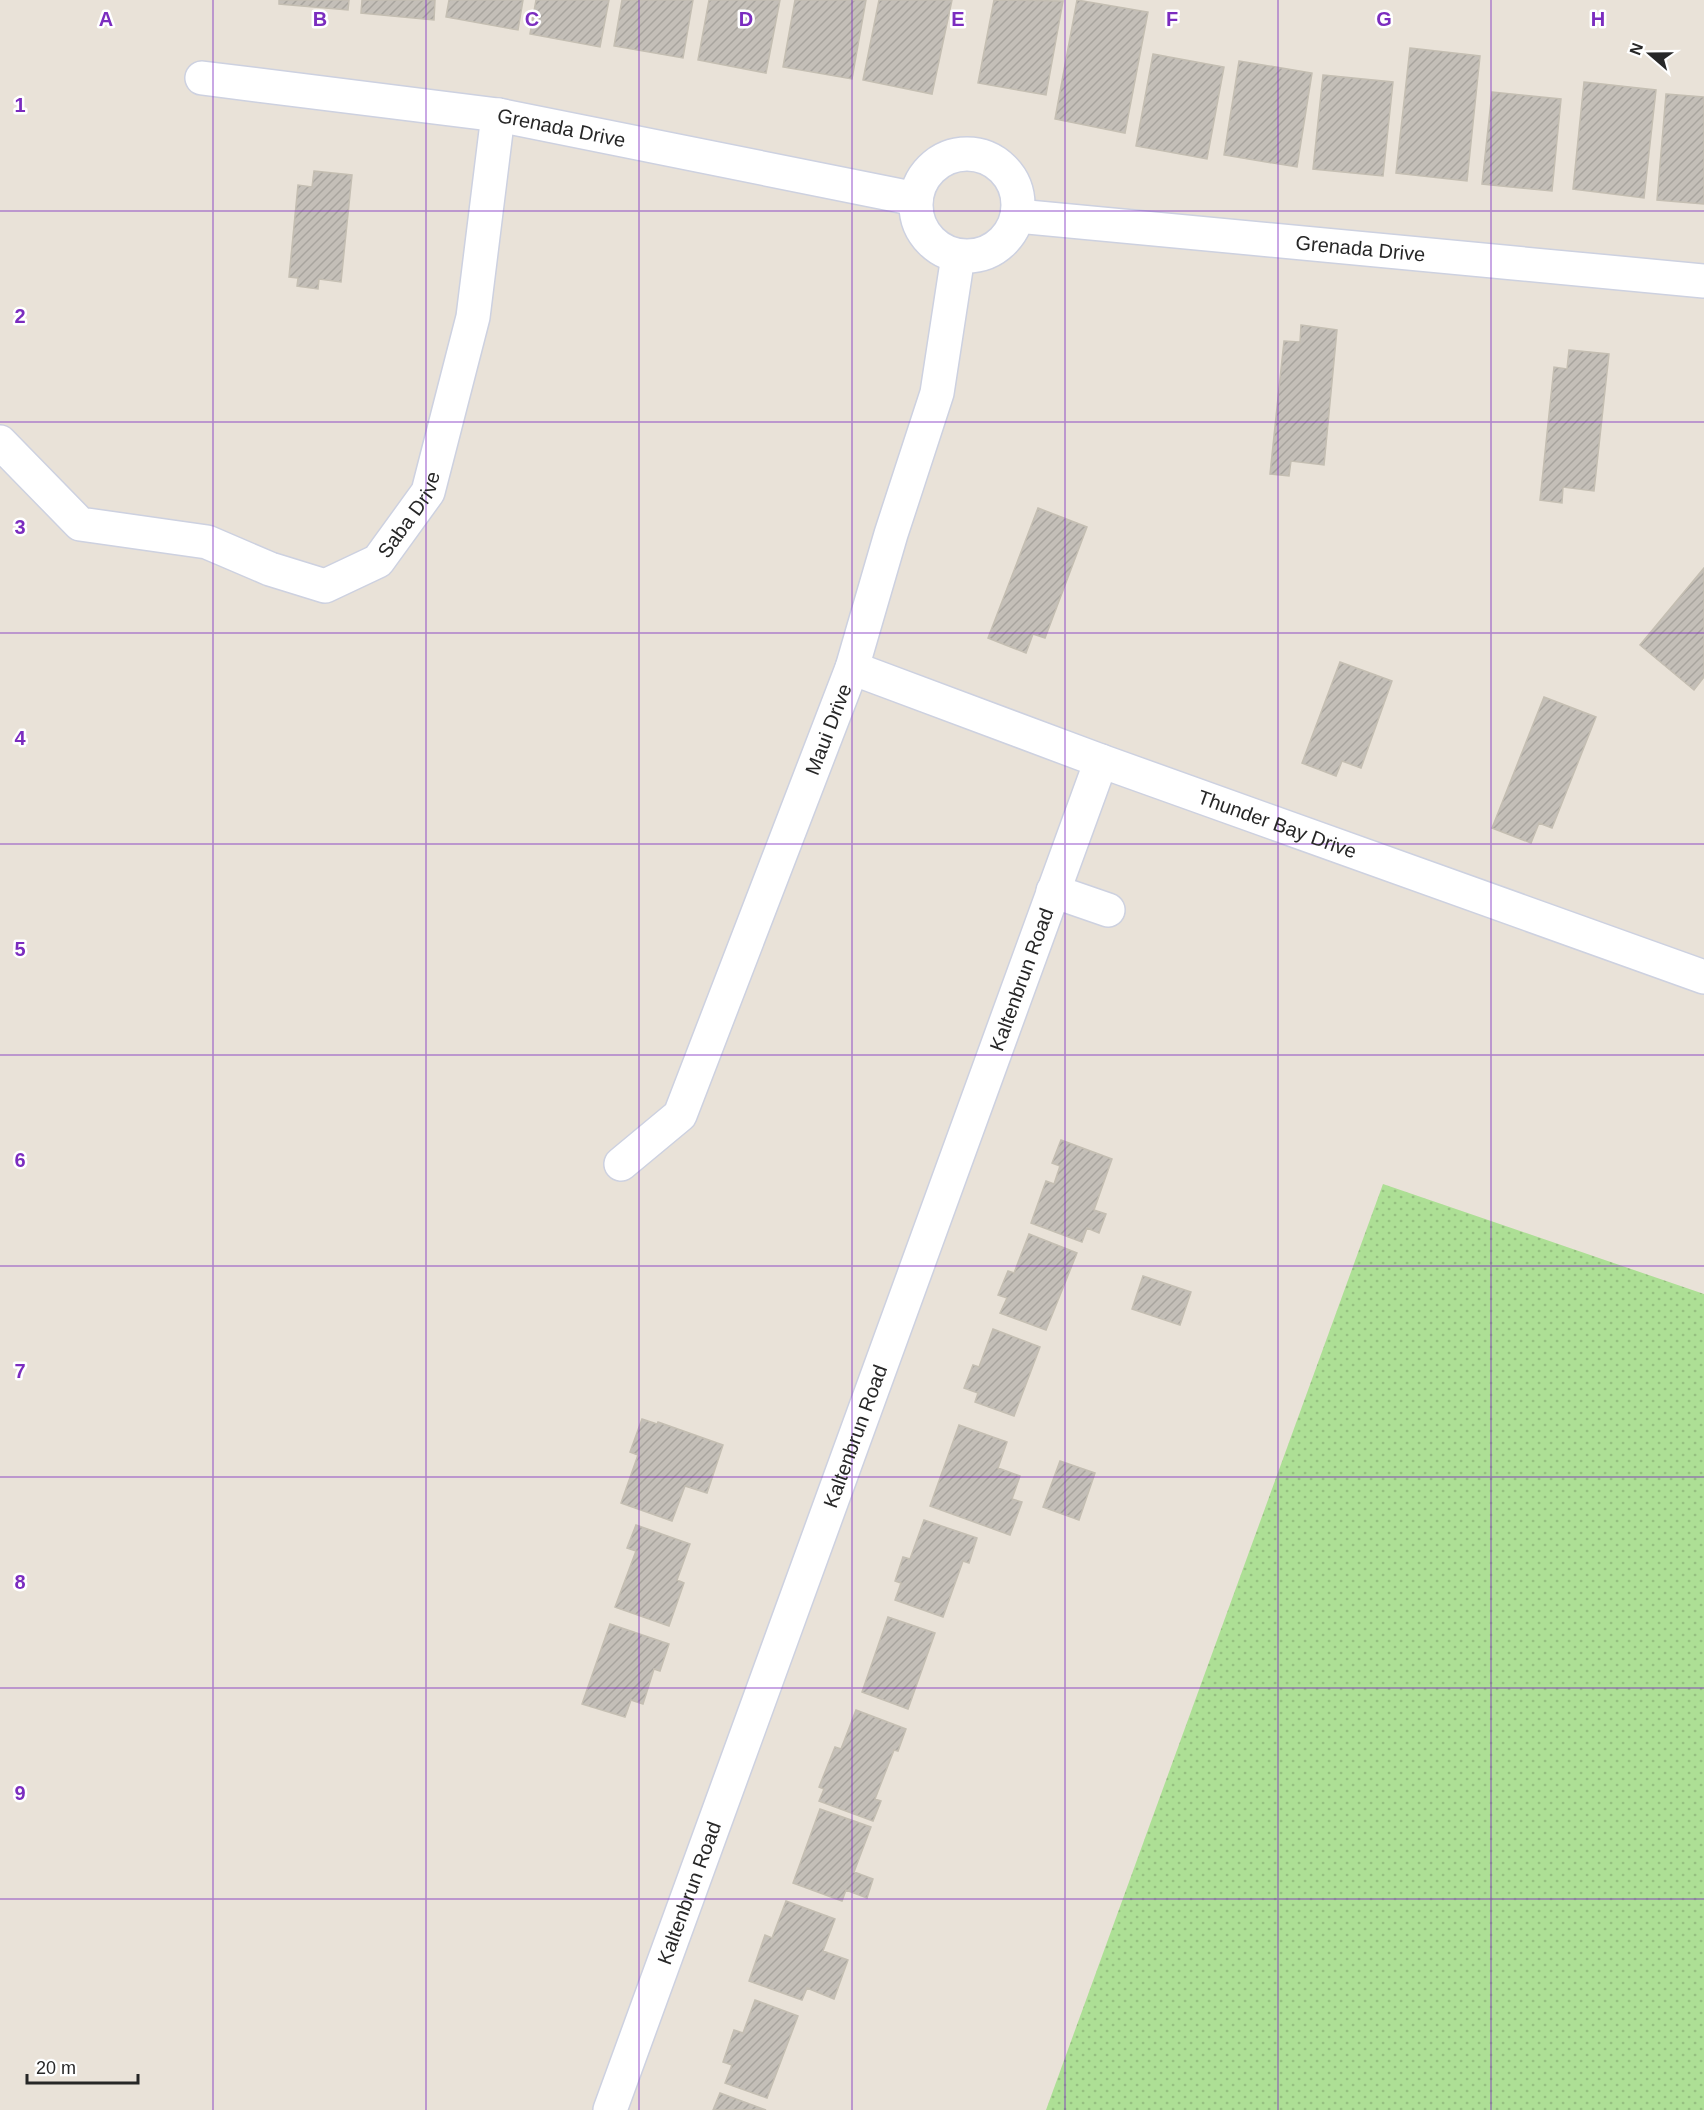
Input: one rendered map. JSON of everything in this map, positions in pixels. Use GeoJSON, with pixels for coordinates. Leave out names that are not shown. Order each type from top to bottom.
{"type":"FeatureCollection","features":[{"type":"Feature","properties":{"kind":"street","name":"Grenada Drive"},"geometry":{"type":"LineString","coordinates":[[202,78],[498,115],[916,199]]}},
{"type":"Feature","properties":{"kind":"street","name":"Saba Drive"},"geometry":{"type":"LineString","coordinates":[[0,442],[80,524],[207,542],[270,569],[325,586],[378,561],[428,492],[473,317],[498,115]]}},
{"type":"Feature","properties":{"kind":"street"},"geometry":{"type":"LineString","coordinates":[[976,153],[995,161],[1010,176],[1018,195],[1017,216],[1010,234],[995,248],[978,255],[958,256],[940,249],[926,236],[917,218],[916,199],[922,179],[936,163],[955,155],[976,153]]}},
{"type":"Feature","properties":{"kind":"street","name":"Grenada Drive"},"geometry":{"type":"LineString","coordinates":[[1017,216],[1704,281]]}},
{"type":"Feature","properties":{"kind":"street","name":"Maui Drive"},"geometry":{"type":"LineString","coordinates":[[621,1164],[680,1115],[852,668],[891,534],[937,393],[958,256]]}},
{"type":"Feature","properties":{"kind":"street","name":"Thunder Bay Drive"},"geometry":{"type":"LineString","coordinates":[[852,668],[1101,761],[1704,976]]}},
{"type":"Feature","properties":{"kind":"street","name":"Kaltenbrun Road"},"geometry":{"type":"LineString","coordinates":[[610,2110],[1101,761]]}},
{"type":"Feature","properties":{"kind":"street"},"geometry":{"type":"LineString","coordinates":[[1053,891],[1108,910]]}},
{"type":"Feature","properties":{"kind":"green space"},"geometry":{"type":"Polygon","coordinates":[[[1383,1184],[1704,1294],[1704,2110],[1046,2110],[1383,1184]]]}},
{"type":"Feature","properties":{"kind":"building"},"geometry":{"type":"Polygon","coordinates":[[[279,0],[349,0],[348,10],[279,4],[279,0]]]}},
{"type":"Feature","properties":{"kind":"building"},"geometry":{"type":"Polygon","coordinates":[[[362,0],[435,0],[434,20],[361,13],[362,0]]]}},
{"type":"Feature","properties":{"kind":"building"},"geometry":{"type":"Polygon","coordinates":[[[449,0],[523,0],[518,30],[446,17],[449,0]]]}},
{"type":"Feature","properties":{"kind":"building"},"geometry":{"type":"Polygon","coordinates":[[[536,0],[609,0],[600,47],[530,34],[536,0]]]}},
{"type":"Feature","properties":{"kind":"building"},"geometry":{"type":"Polygon","coordinates":[[[622,0],[693,0],[683,58],[614,46],[622,0]]]}},
{"type":"Feature","properties":{"kind":"building"},"geometry":{"type":"Polygon","coordinates":[[[709,0],[780,0],[766,73],[698,60],[709,0]]]}},
{"type":"Feature","properties":{"kind":"building"},"geometry":{"type":"Polygon","coordinates":[[[795,0],[866,0],[852,79],[783,67],[795,0]]]}},
{"type":"Feature","properties":{"kind":"building"},"geometry":{"type":"Polygon","coordinates":[[[879,0],[952,0],[932,94],[863,80],[879,0]]]}},
{"type":"Feature","properties":{"kind":"building"},"geometry":{"type":"Polygon","coordinates":[[[994,0],[1063,1],[1046,95],[978,83],[994,0]]]}},
{"type":"Feature","properties":{"kind":"building"},"geometry":{"type":"Polygon","coordinates":[[[1077,0],[1148,12],[1125,133],[1055,119],[1077,0]]]}},
{"type":"Feature","properties":{"kind":"building"},"geometry":{"type":"Polygon","coordinates":[[[1410,48],[1480,56],[1467,181],[1396,173],[1410,48]]]}},
{"type":"Feature","properties":{"kind":"building"},"geometry":{"type":"Polygon","coordinates":[[[1153,54],[1224,67],[1207,159],[1136,146],[1153,54]]]}},
{"type":"Feature","properties":{"kind":"building"},"geometry":{"type":"Polygon","coordinates":[[[1239,61],[1312,73],[1297,167],[1224,155],[1239,61]]]}},
{"type":"Feature","properties":{"kind":"building"},"geometry":{"type":"Polygon","coordinates":[[[1323,75],[1393,82],[1383,176],[1313,169],[1323,75]]]}},
{"type":"Feature","properties":{"kind":"building"},"geometry":{"type":"Polygon","coordinates":[[[1584,82],[1656,90],[1644,198],[1573,189],[1584,82]]]}},
{"type":"Feature","properties":{"kind":"building"},"geometry":{"type":"Polygon","coordinates":[[[1492,92],[1561,99],[1552,191],[1482,184],[1492,92]]]}},
{"type":"Feature","properties":{"kind":"building"},"geometry":{"type":"Polygon","coordinates":[[[1666,94],[1704,97],[1704,204],[1657,200],[1666,94]]]}},
{"type":"Feature","properties":{"kind":"building"},"geometry":{"type":"Polygon","coordinates":[[[314,171],[352,175],[341,282],[319,279],[318,289],[297,286],[298,278],[289,277],[298,185],[312,187],[314,171]]]}},
{"type":"Feature","properties":{"kind":"building"},"geometry":{"type":"Polygon","coordinates":[[[1301,325],[1337,330],[1324,465],[1291,461],[1289,476],[1270,474],[1284,341],[1300,342],[1301,325]]]}},
{"type":"Feature","properties":{"kind":"building"},"geometry":{"type":"Polygon","coordinates":[[[1569,350],[1609,354],[1594,491],[1563,487],[1562,503],[1540,500],[1554,367],[1567,369],[1569,350]]]}},
{"type":"Feature","properties":{"kind":"building"},"geometry":{"type":"Polygon","coordinates":[[[1038,508],[1087,527],[1045,638],[1033,634],[1026,653],[988,638],[1038,508]]]}},
{"type":"Feature","properties":{"kind":"building"},"geometry":{"type":"Polygon","coordinates":[[[1704,568],[1704,677],[1694,690],[1640,645],[1704,568]]]}},
{"type":"Feature","properties":{"kind":"building"},"geometry":{"type":"Polygon","coordinates":[[[1340,662],[1392,681],[1361,768],[1342,761],[1336,776],[1302,763],[1340,662]]]}},
{"type":"Feature","properties":{"kind":"building"},"geometry":{"type":"Polygon","coordinates":[[[1544,697],[1596,717],[1552,828],[1539,823],[1531,843],[1492,828],[1544,697]]]}},
{"type":"Feature","properties":{"kind":"building"},"geometry":{"type":"Polygon","coordinates":[[[1061,1140],[1112,1159],[1094,1210],[1106,1214],[1099,1233],[1087,1228],[1082,1242],[1031,1223],[1046,1181],[1054,1184],[1060,1166],[1052,1163],[1061,1140]]]}},
{"type":"Feature","properties":{"kind":"building"},"geometry":{"type":"Polygon","coordinates":[[[1029,1234],[1077,1253],[1046,1330],[1000,1313],[1007,1298],[998,1295],[1008,1271],[1014,1273],[1029,1234]]]}},
{"type":"Feature","properties":{"kind":"building"},"geometry":{"type":"Polygon","coordinates":[[[1143,1276],[1191,1292],[1180,1325],[1132,1309],[1143,1276]]]}},
{"type":"Feature","properties":{"kind":"building"},"geometry":{"type":"Polygon","coordinates":[[[993,1329],[1040,1347],[1014,1416],[975,1402],[978,1393],[964,1388],[973,1365],[979,1367],[993,1329]]]}},
{"type":"Feature","properties":{"kind":"building"},"geometry":{"type":"Polygon","coordinates":[[[642,1419],[657,1424],[658,1422],[723,1445],[707,1493],[685,1486],[672,1521],[621,1503],[638,1455],[630,1452],[642,1419]]]}},
{"type":"Feature","properties":{"kind":"building"},"geometry":{"type":"Polygon","coordinates":[[[959,1425],[1007,1442],[998,1468],[1020,1476],[1012,1499],[1022,1502],[1010,1535],[930,1506],[959,1425]]]}},
{"type":"Feature","properties":{"kind":"building"},"geometry":{"type":"Polygon","coordinates":[[[1060,1461],[1095,1473],[1079,1520],[1043,1507],[1060,1461]]]}},
{"type":"Feature","properties":{"kind":"building"},"geometry":{"type":"Polygon","coordinates":[[[924,1520],[977,1538],[969,1563],[963,1561],[943,1617],[895,1600],[901,1583],[895,1581],[903,1557],[910,1559],[924,1520]]]}},
{"type":"Feature","properties":{"kind":"building"},"geometry":{"type":"Polygon","coordinates":[[[636,1525],[690,1544],[677,1580],[684,1583],[669,1626],[615,1607],[636,1551],[627,1548],[636,1525]]]}},
{"type":"Feature","properties":{"kind":"building"},"geometry":{"type":"Polygon","coordinates":[[[888,1617],[935,1633],[908,1709],[862,1692],[888,1617]]]}},
{"type":"Feature","properties":{"kind":"building"},"geometry":{"type":"Polygon","coordinates":[[[610,1624],[669,1644],[660,1671],[654,1669],[643,1704],[631,1700],[625,1717],[582,1704],[610,1624]]]}},
{"type":"Feature","properties":{"kind":"building"},"geometry":{"type":"Polygon","coordinates":[[[856,1710],[906,1729],[898,1751],[894,1750],[875,1799],[881,1801],[873,1821],[819,1801],[824,1789],[819,1787],[835,1747],[841,1749],[856,1710]]]}},
{"type":"Feature","properties":{"kind":"building"},"geometry":{"type":"Polygon","coordinates":[[[820,1809],[871,1827],[854,1872],[873,1879],[867,1898],[846,1890],[842,1901],[793,1883],[820,1809]]]}},
{"type":"Feature","properties":{"kind":"building"},"geometry":{"type":"Polygon","coordinates":[[[786,1901],[835,1919],[823,1951],[848,1960],[834,1999],[807,1988],[802,2000],[749,1981],[765,1935],[772,1938],[786,1901]]]}},
{"type":"Feature","properties":{"kind":"building"},"geometry":{"type":"Polygon","coordinates":[[[755,2000],[798,2016],[767,2098],[725,2083],[732,2065],[723,2062],[734,2030],[743,2033],[755,2000]]]}},
{"type":"Feature","properties":{"kind":"building"},"geometry":{"type":"Polygon","coordinates":[[[720,2093],[766,2110],[713,2110],[720,2093]]]}}]}
